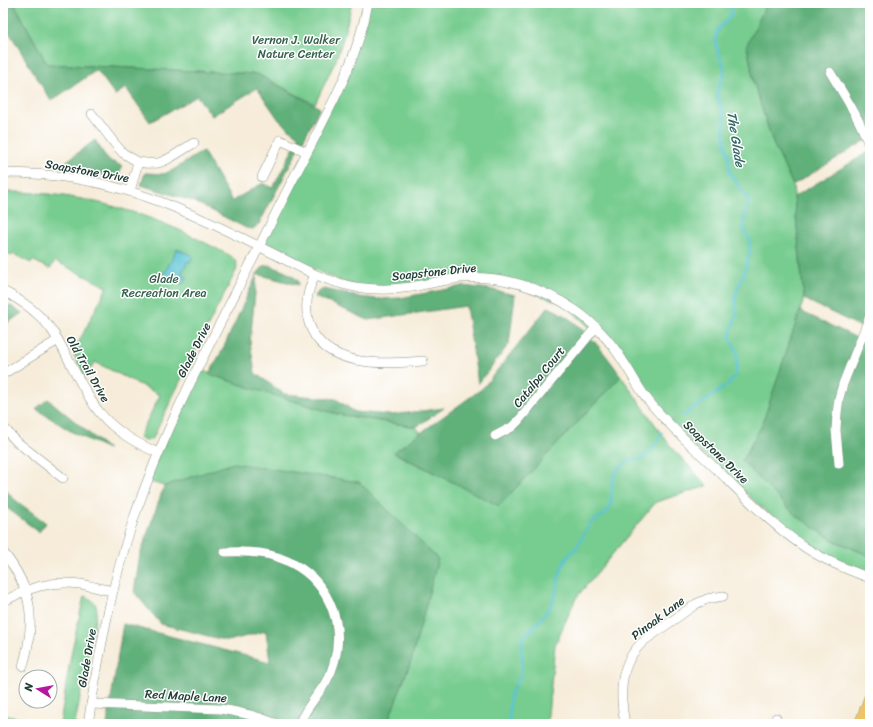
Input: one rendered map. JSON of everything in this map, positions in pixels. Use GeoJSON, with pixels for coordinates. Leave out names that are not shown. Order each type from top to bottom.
{"type":"FeatureCollection","features":[{"type":"Feature","properties":{"kind":"main road"},"geometry":{"type":"LineString","coordinates":[[860,724],[870,697]]}},
{"type":"Feature","properties":{"kind":"street","name":"Glade Drive"},"geometry":{"type":"LineString","coordinates":[[88,724],[101,643],[121,558],[133,519],[158,453],[182,400],[259,246],[339,91],[356,52],[368,3]]}},
{"type":"Feature","properties":{"kind":"street"},"geometry":{"type":"LineString","coordinates":[[830,72],[854,110],[866,135],[870,148]]}},
{"type":"Feature","properties":{"kind":"street"},"geometry":{"type":"LineString","coordinates":[[92,114],[123,153],[138,162],[149,164],[158,163],[166,160],[194,143]]}},
{"type":"Feature","properties":{"kind":"street"},"geometry":{"type":"LineString","coordinates":[[262,177],[280,140],[307,152]]}},
{"type":"Feature","properties":{"kind":"street"},"geometry":{"type":"LineString","coordinates":[[130,191],[138,162]]}},
{"type":"Feature","properties":{"kind":"street","name":"Soapstone Drive"},"geometry":{"type":"LineString","coordinates":[[3,173],[54,176],[103,184],[147,196],[201,218],[315,275],[346,285],[374,289],[400,288],[461,278],[479,278],[505,280],[532,288],[558,299],[575,310],[596,327],[623,360],[637,385],[648,400],[665,419],[770,520],[795,540],[812,551],[870,578]]}},
{"type":"Feature","properties":{"kind":"street"},"geometry":{"type":"LineString","coordinates":[[315,275],[310,284],[306,304],[307,315],[315,335],[328,349],[346,357],[370,362],[395,363],[423,361]]}},
{"type":"Feature","properties":{"kind":"street","name":"Old Trail Drive"},"geometry":{"type":"LineString","coordinates":[[3,291],[25,303],[40,316],[50,328],[89,398],[101,414],[124,435],[158,453]]}},
{"type":"Feature","properties":{"kind":"street"},"geometry":{"type":"LineString","coordinates":[[839,464],[836,430],[839,398],[843,384],[870,316]]}},
{"type":"Feature","properties":{"kind":"street","name":"Catalpa Court"},"geometry":{"type":"LineString","coordinates":[[495,436],[512,427],[519,420],[596,327]]}},
{"type":"Feature","properties":{"kind":"street"},"geometry":{"type":"LineString","coordinates":[[3,374],[58,340]]}},
{"type":"Feature","properties":{"kind":"street"},"geometry":{"type":"LineString","coordinates":[[3,427],[17,442],[63,478]]}},
{"type":"Feature","properties":{"kind":"street"},"geometry":{"type":"LineString","coordinates":[[3,552],[12,563],[26,590],[29,608],[30,637],[23,666]]}},
{"type":"Feature","properties":{"kind":"street"},"geometry":{"type":"LineString","coordinates":[[225,552],[255,552],[284,559],[296,565],[314,579],[330,602],[337,628],[338,641],[334,664],[330,676],[299,724]]}},
{"type":"Feature","properties":{"kind":"street"},"geometry":{"type":"LineString","coordinates":[[3,602],[26,590],[51,584],[79,584],[113,591]]}},
{"type":"Feature","properties":{"kind":"street","name":"Pinoak Lane"},"geometry":{"type":"LineString","coordinates":[[625,724],[622,703],[623,673],[632,654],[645,640],[696,604],[707,599],[723,596]]}},
{"type":"Feature","properties":{"kind":"street","name":"Red Maple Lane"},"geometry":{"type":"LineString","coordinates":[[91,704],[220,709],[256,716],[277,724]]}},
{"type":"Feature","properties":{"kind":"green space"},"geometry":{"type":"Polygon","coordinates":[[[3,3],[14,3],[47,64],[257,74],[320,108],[259,224],[253,229],[246,228],[195,202],[141,185],[145,173],[164,174],[203,151],[232,201],[263,183],[273,188],[299,137],[279,120],[257,88],[212,116],[197,96],[150,122],[126,88],[115,95],[97,70],[51,101],[3,22],[3,3]]]}},
{"type":"Feature","properties":{"kind":"green space","name":"Vernon J. Walker Nature Center"},"geometry":{"type":"Polygon","coordinates":[[[14,3],[352,3],[344,36],[336,60],[315,104],[257,74],[47,64],[14,3]]]}},
{"type":"Feature","properties":{"kind":"green space"},"geometry":{"type":"Polygon","coordinates":[[[368,3],[767,3],[747,45],[754,83],[773,143],[793,185],[804,299],[762,425],[742,461],[831,539],[870,556],[870,578],[807,548],[677,432],[623,360],[565,304],[489,278],[412,287],[355,287],[259,246],[342,84],[368,3]]]}},
{"type":"Feature","properties":{"kind":"green space"},"geometry":{"type":"Polygon","coordinates":[[[767,3],[870,3],[870,140],[863,142],[793,185],[773,143],[754,83],[747,45],[767,3]]]}},
{"type":"Feature","properties":{"kind":"green space"},"geometry":{"type":"Polygon","coordinates":[[[95,140],[108,160],[122,166],[118,178],[59,167],[95,140]]]}},
{"type":"Feature","properties":{"kind":"green space"},"geometry":{"type":"Polygon","coordinates":[[[870,151],[870,335],[859,326],[804,299],[794,197],[870,151]]]}},
{"type":"Feature","properties":{"kind":"green space","name":"Glade Recreation Area"},"geometry":{"type":"Polygon","coordinates":[[[3,192],[24,192],[65,196],[106,204],[182,231],[231,256],[236,261],[236,271],[151,440],[145,440],[139,437],[160,395],[95,362],[85,377],[73,353],[107,287],[55,261],[50,269],[32,260],[31,263],[3,251],[3,192]]]}},
{"type":"Feature","properties":{"kind":"green space"},"geometry":{"type":"Polygon","coordinates":[[[269,265],[295,278],[298,281],[298,285],[257,274],[264,266],[269,265]]]}},
{"type":"Feature","properties":{"kind":"green space"},"geometry":{"type":"Polygon","coordinates":[[[257,274],[250,342],[255,373],[284,394],[336,399],[355,412],[391,415],[444,408],[416,427],[337,414],[209,374],[223,349],[257,274]]]}},
{"type":"Feature","properties":{"kind":"green space"},"geometry":{"type":"Polygon","coordinates":[[[463,286],[489,289],[515,295],[509,344],[478,384],[466,306],[368,320],[314,297],[318,292],[324,289],[359,297],[378,299],[400,298],[463,286]]]}},
{"type":"Feature","properties":{"kind":"green space"},"geometry":{"type":"Polygon","coordinates":[[[9,305],[22,313],[3,326],[3,311],[9,305]]]}},
{"type":"Feature","properties":{"kind":"green space"},"geometry":{"type":"Polygon","coordinates":[[[548,307],[570,319],[580,327],[598,346],[621,376],[499,506],[394,452],[483,388],[548,307]]]}},
{"type":"Feature","properties":{"kind":"green space"},"geometry":{"type":"Polygon","coordinates":[[[800,311],[855,337],[870,349],[870,556],[831,539],[794,514],[742,461],[762,425],[800,311]]]}},
{"type":"Feature","properties":{"kind":"green space"},"geometry":{"type":"Polygon","coordinates":[[[199,366],[209,374],[337,414],[416,427],[421,433],[394,453],[499,505],[621,376],[669,444],[707,486],[656,502],[576,598],[555,645],[547,724],[387,724],[412,658],[234,463],[164,486],[147,481],[199,366]]]}},
{"type":"Feature","properties":{"kind":"green space"},"geometry":{"type":"Polygon","coordinates":[[[48,399],[108,449],[72,432],[36,409],[48,399]]]}},
{"type":"Feature","properties":{"kind":"green space"},"geometry":{"type":"Polygon","coordinates":[[[234,463],[359,482],[438,559],[412,658],[387,724],[107,724],[123,624],[270,662],[266,631],[228,641],[161,624],[134,592],[140,555],[164,486],[234,463]]]}},
{"type":"Feature","properties":{"kind":"green space"},"geometry":{"type":"Polygon","coordinates":[[[3,487],[14,499],[46,523],[39,532],[3,505],[3,487]]]}},
{"type":"Feature","properties":{"kind":"green space"},"geometry":{"type":"Polygon","coordinates":[[[84,596],[94,602],[97,610],[75,724],[60,724],[71,654],[84,596]]]}},
{"type":"Feature","properties":{"kind":"green space"},"geometry":{"type":"Polygon","coordinates":[[[3,714],[44,724],[3,724],[3,714]]]}},
{"type":"Feature","properties":{"kind":"water"},"geometry":{"type":"Polygon","coordinates":[[[177,249],[193,256],[190,262],[188,261],[181,274],[187,277],[183,284],[164,274],[177,249]]]}},
{"type":"Feature","properties":{"kind":"waterway","name":"The Glade"},"geometry":{"type":"LineString","coordinates":[[683,416],[729,384],[735,375],[737,364],[737,352],[730,337],[737,315],[735,298],[737,289],[743,276],[750,251],[749,238],[743,229],[748,199],[732,177],[729,170],[730,160],[725,142],[724,118],[717,94],[719,84],[724,75],[724,68],[716,45],[716,36],[719,28],[727,21],[731,14],[732,3]]}},
{"type":"Feature","properties":{"kind":"waterway","name":"The Glade"},"geometry":{"type":"LineString","coordinates":[[509,724],[510,696],[521,675],[523,637],[540,620],[550,607],[555,596],[559,577],[565,560],[578,546],[590,523],[605,514],[611,504],[612,483],[614,476],[620,467],[631,460],[642,459],[658,441],[662,433]]}}]}
